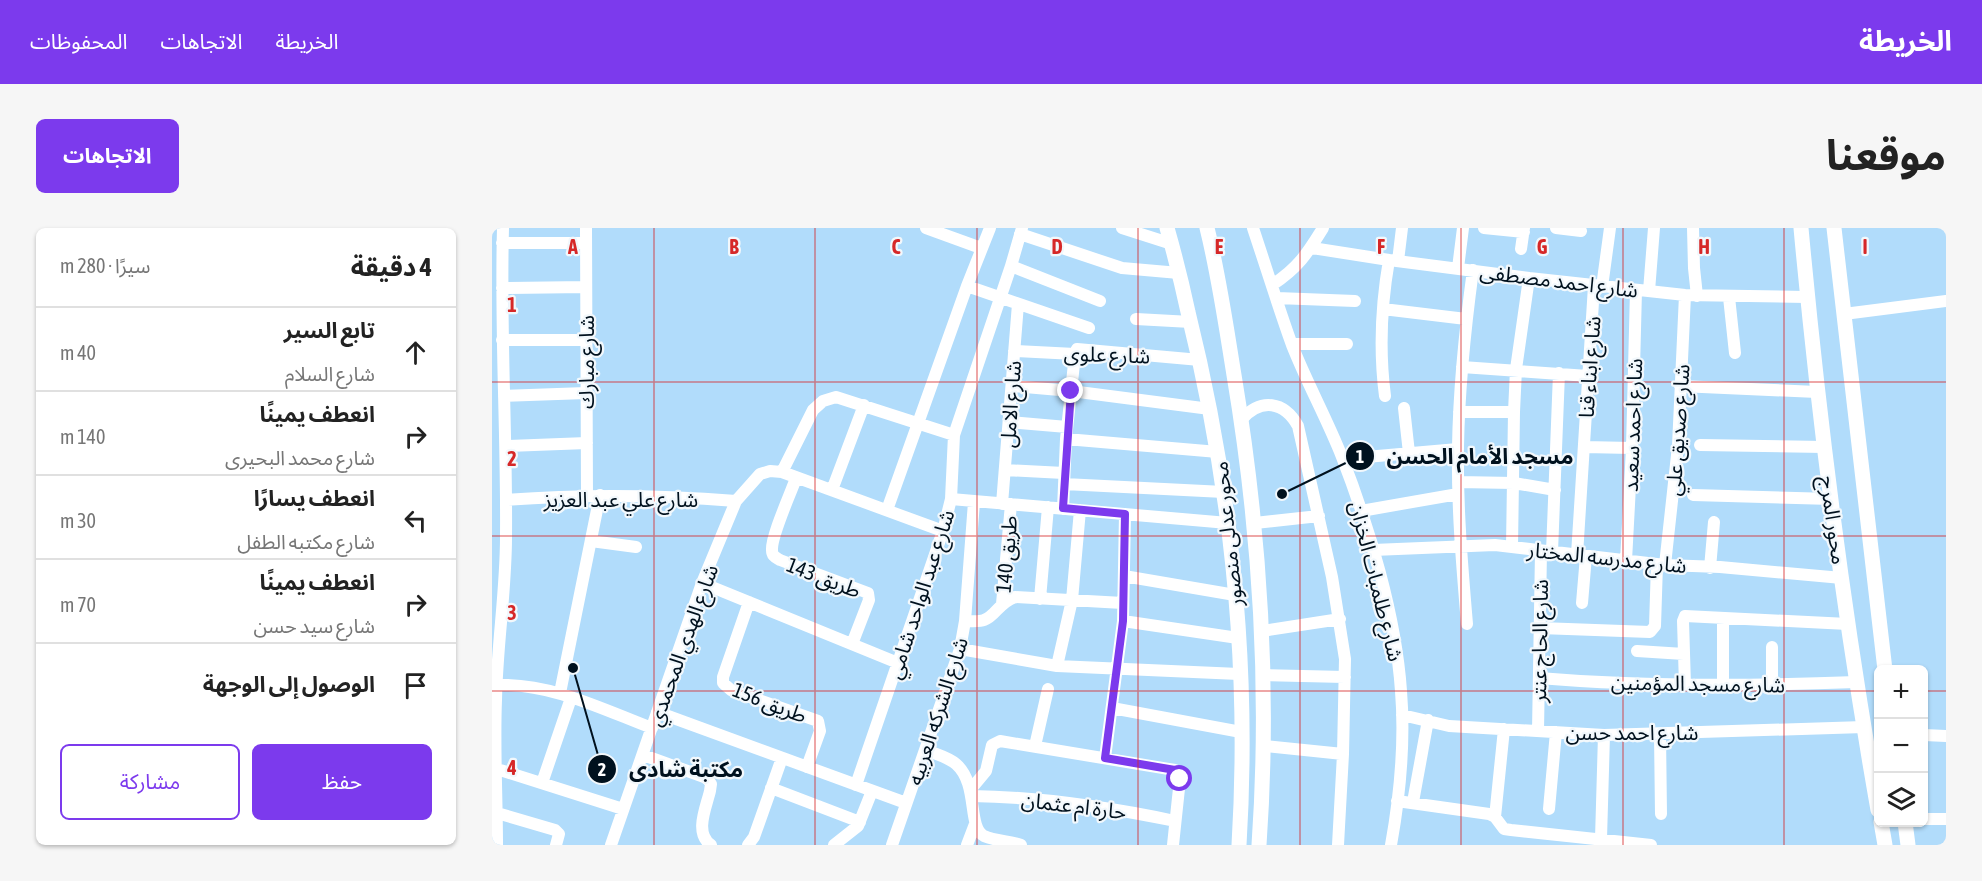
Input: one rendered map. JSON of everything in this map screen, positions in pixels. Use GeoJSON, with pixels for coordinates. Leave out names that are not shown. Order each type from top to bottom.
{"type":"FeatureCollection","features":[{"type":"Feature","properties":{"kind":"main road","name":"محور عدلى منصور"},"geometry":{"type":"LineString","coordinates":[[1167,228],[1200,360],[1218,452],[1228,523],[1238,638],[1241,732],[1239,845]]}},
{"type":"Feature","properties":{"kind":"main road","name":"محور عدلى منصور"},"geometry":{"type":"LineString","coordinates":[[1207,228],[1219,283],[1242,419],[1255,523],[1262,632],[1265,746],[1259,845]]}},
{"type":"Feature","properties":{"kind":"main road","name":"محور المرج"},"geometry":{"type":"LineString","coordinates":[[1801,228],[1817,392],[1848,624],[1864,727],[1875,773]]}},
{"type":"Feature","properties":{"kind":"main road","name":"محور المرج"},"geometry":{"type":"LineString","coordinates":[[1834,228],[1885,665]]}},
{"type":"Feature","properties":{"kind":"main road"},"geometry":{"type":"LineString","coordinates":[[1882,827],[1885,845]]}},
{"type":"Feature","properties":{"kind":"main road"},"geometry":{"type":"LineString","coordinates":[[1906,827],[1908,845]]}},
{"type":"Feature","properties":{"kind":"street"},"geometry":{"type":"LineString","coordinates":[[497,845],[495,653],[506,500],[504,396],[499,338],[503,228]]}},
{"type":"Feature","properties":{"kind":"street","name":"شارع مبارك"},"geometry":{"type":"LineString","coordinates":[[586,228],[587,495]]}},
{"type":"Feature","properties":{"kind":"street"},"geometry":{"type":"LineString","coordinates":[[926,228],[981,248]]}},
{"type":"Feature","properties":{"kind":"street"},"geometry":{"type":"LineString","coordinates":[[887,510],[990,228]]}},
{"type":"Feature","properties":{"kind":"street"},"geometry":{"type":"LineString","coordinates":[[1122,228],[1172,244]]}},
{"type":"Feature","properties":{"kind":"street","name":"شارع طلمبات الخزان"},"geometry":{"type":"LineString","coordinates":[[1253,228],[1292,344],[1324,412],[1361,511],[1396,646],[1402,715],[1397,801],[1391,845]]}},
{"type":"Feature","properties":{"kind":"street"},"geometry":{"type":"LineString","coordinates":[[1272,285],[1289,275],[1312,248],[1323,228]]}},
{"type":"Feature","properties":{"kind":"street"},"geometry":{"type":"LineString","coordinates":[[1385,396],[1381,331],[1385,285],[1402,228]]}},
{"type":"Feature","properties":{"kind":"street"},"geometry":{"type":"LineString","coordinates":[[1458,268],[1463,228]]}},
{"type":"Feature","properties":{"kind":"street"},"geometry":{"type":"LineString","coordinates":[[1484,228],[1524,230],[1521,249]]}},
{"type":"Feature","properties":{"kind":"street"},"geometry":{"type":"LineString","coordinates":[[1556,228],[1581,231]]}},
{"type":"Feature","properties":{"kind":"street","name":"شارع ابناء قنا"},"geometry":{"type":"LineString","coordinates":[[1582,603],[1581,556],[1588,375],[1598,286],[1610,228]]}},
{"type":"Feature","properties":{"kind":"street","name":"شارع احمد سعيد"},"geometry":{"type":"LineString","coordinates":[[1626,561],[1642,291],[1654,228]]}},
{"type":"Feature","properties":{"kind":"street","name":"شارع صديق علي"},"geometry":{"type":"LineString","coordinates":[[1540,628],[1648,633],[1655,626],[1661,564],[1678,446],[1680,386],[1694,268],[1693,228]]}},
{"type":"Feature","properties":{"kind":"street"},"geometry":{"type":"LineString","coordinates":[[1021,231],[1122,268],[1179,273]]}},
{"type":"Feature","properties":{"kind":"street","name":"شارع عبد الواحد شامي"},"geometry":{"type":"LineString","coordinates":[[856,785],[943,531],[951,499],[954,435],[1021,231]]}},
{"type":"Feature","properties":{"kind":"street"},"geometry":{"type":"LineString","coordinates":[[502,243],[585,243]]}},
{"type":"Feature","properties":{"kind":"street","name":"شارع احمد مصطفى"},"geometry":{"type":"LineString","coordinates":[[1312,248],[1394,261],[1691,296],[1807,297]]}},
{"type":"Feature","properties":{"kind":"street"},"geometry":{"type":"LineString","coordinates":[[1011,266],[1101,301]]}},
{"type":"Feature","properties":{"kind":"street"},"geometry":{"type":"LineString","coordinates":[[1467,624],[1458,488],[1458,449],[1466,319],[1473,270]]}},
{"type":"Feature","properties":{"kind":"street"},"geometry":{"type":"LineString","coordinates":[[1512,547],[1516,369],[1529,278]]}},
{"type":"Feature","properties":{"kind":"street"},"geometry":{"type":"LineString","coordinates":[[967,286],[1089,328]]}},
{"type":"Feature","properties":{"kind":"street"},"geometry":{"type":"LineString","coordinates":[[502,288],[586,287]]}},
{"type":"Feature","properties":{"kind":"street"},"geometry":{"type":"LineString","coordinates":[[1729,297],[1735,354]]}},
{"type":"Feature","properties":{"kind":"street"},"geometry":{"type":"LineString","coordinates":[[1277,298],[1354,301]]}},
{"type":"Feature","properties":{"kind":"street"},"geometry":{"type":"LineString","coordinates":[[1844,314],[1946,301]]}},
{"type":"Feature","properties":{"kind":"street","name":"شارع الامل"},"geometry":{"type":"LineString","coordinates":[[1006,504],[1005,470],[1018,304]]}},
{"type":"Feature","properties":{"kind":"street"},"geometry":{"type":"LineString","coordinates":[[1383,309],[1466,319]]}},
{"type":"Feature","properties":{"kind":"street"},"geometry":{"type":"LineString","coordinates":[[1136,319],[1191,322]]}},
{"type":"Feature","properties":{"kind":"street"},"geometry":{"type":"LineString","coordinates":[[499,338],[586,340]]}},
{"type":"Feature","properties":{"kind":"street"},"geometry":{"type":"LineString","coordinates":[[1292,344],[1347,344]]}},
{"type":"Feature","properties":{"kind":"street","name":"شارع علوى"},"geometry":{"type":"LineString","coordinates":[[1014,351],[1075,354],[1077,349],[1200,360]]}},
{"type":"Feature","properties":{"kind":"street"},"geometry":{"type":"LineString","coordinates":[[1063,508],[1067,433],[1075,354]]}},
{"type":"Feature","properties":{"kind":"street"},"geometry":{"type":"LineString","coordinates":[[1462,367],[1588,375]]}},
{"type":"Feature","properties":{"kind":"street","name":"شارع الحاج عنتر"},"geometry":{"type":"LineString","coordinates":[[1538,731],[1540,628],[1555,490],[1559,373]]}},
{"type":"Feature","properties":{"kind":"street"},"geometry":{"type":"LineString","coordinates":[[1011,386],[1071,391],[1210,409]]}},
{"type":"Feature","properties":{"kind":"street"},"geometry":{"type":"LineString","coordinates":[[1680,386],[1817,392]]}},
{"type":"Feature","properties":{"kind":"street"},"geometry":{"type":"LineString","coordinates":[[504,396],[586,393]]}},
{"type":"Feature","properties":{"kind":"street"},"geometry":{"type":"LineString","coordinates":[[943,531],[782,472],[813,410],[823,401],[836,397],[954,435]]}},
{"type":"Feature","properties":{"kind":"street"},"geometry":{"type":"LineString","coordinates":[[832,490],[864,405]]}},
{"type":"Feature","properties":{"kind":"street","name":"شارع طلمبات الخزان"},"geometry":{"type":"LineString","coordinates":[[1242,419],[1248,412],[1267,405],[1286,410],[1293,417],[1298,426],[1319,516],[1340,619],[1345,677],[1338,845]]}},
{"type":"Feature","properties":{"kind":"street"},"geometry":{"type":"LineString","coordinates":[[1404,408],[1408,453]]}},
{"type":"Feature","properties":{"kind":"street"},"geometry":{"type":"LineString","coordinates":[[1459,412],[1514,412]]}},
{"type":"Feature","properties":{"kind":"street"},"geometry":{"type":"LineString","coordinates":[[1009,422],[1067,433],[1218,452]]}},
{"type":"Feature","properties":{"kind":"street"},"geometry":{"type":"LineString","coordinates":[[506,446],[587,442]]}},
{"type":"Feature","properties":{"kind":"street"},"geometry":{"type":"LineString","coordinates":[[1700,445],[1825,447]]}},
{"type":"Feature","properties":{"kind":"street"},"geometry":{"type":"LineString","coordinates":[[1584,447],[1632,448]]}},
{"type":"Feature","properties":{"kind":"street"},"geometry":{"type":"LineString","coordinates":[[1343,459],[1458,449]]}},
{"type":"Feature","properties":{"kind":"street"},"geometry":{"type":"LineString","coordinates":[[1005,470],[1064,479],[1224,492]]}},
{"type":"Feature","properties":{"kind":"street","name":"شارع الهدي المحمدي"},"geometry":{"type":"LineString","coordinates":[[611,845],[702,583],[736,501],[760,474],[770,471],[782,472]]}},
{"type":"Feature","properties":{"kind":"street","name":"طريق 143"},"geometry":{"type":"LineString","coordinates":[[796,478],[772,552],[774,557],[780,560],[868,592],[869,600],[852,644]]}},
{"type":"Feature","properties":{"kind":"street"},"geometry":{"type":"LineString","coordinates":[[1361,511],[1458,488],[1514,483],[1555,490]]}},
{"type":"Feature","properties":{"kind":"street"},"geometry":{"type":"LineString","coordinates":[[542,783],[566,696],[600,495]]}},
{"type":"Feature","properties":{"kind":"street","name":"شارع علي عبد العزيز"},"geometry":{"type":"LineString","coordinates":[[506,500],[600,495],[668,496],[736,501]]}},
{"type":"Feature","properties":{"kind":"street"},"geometry":{"type":"LineString","coordinates":[[1693,495],[1832,499]]}},
{"type":"Feature","properties":{"kind":"street"},"geometry":{"type":"LineString","coordinates":[[951,499],[1228,523]]}},
{"type":"Feature","properties":{"kind":"street","name":"شارع الشركه العربيه"},"geometry":{"type":"LineString","coordinates":[[892,845],[960,649],[965,621],[974,502]]}},
{"type":"Feature","properties":{"kind":"street","name":"طريق 140"},"geometry":{"type":"LineString","coordinates":[[1002,604],[1006,504]]}},
{"type":"Feature","properties":{"kind":"street"},"geometry":{"type":"LineString","coordinates":[[1040,599],[1048,507]]}},
{"type":"Feature","properties":{"kind":"street"},"geometry":{"type":"LineString","coordinates":[[1058,666],[1072,600],[1080,510]]}},
{"type":"Feature","properties":{"kind":"street"},"geometry":{"type":"LineString","coordinates":[[1105,758],[1123,621],[1125,514]]}},
{"type":"Feature","properties":{"kind":"street"},"geometry":{"type":"LineString","coordinates":[[1255,523],[1319,516]]}},
{"type":"Feature","properties":{"kind":"street"},"geometry":{"type":"LineString","coordinates":[[1710,568],[1714,522]]}},
{"type":"Feature","properties":{"kind":"street"},"geometry":{"type":"LineString","coordinates":[[591,540],[636,547]]}},
{"type":"Feature","properties":{"kind":"street","name":"شارع مدرسه المختار"},"geometry":{"type":"LineString","coordinates":[[1372,550],[1461,545],[1512,547],[1626,561],[1842,578]]}},
{"type":"Feature","properties":{"kind":"street"},"geometry":{"type":"LineString","coordinates":[[1124,576],[1235,595]]}},
{"type":"Feature","properties":{"kind":"street"},"geometry":{"type":"LineString","coordinates":[[702,583],[898,663]]}},
{"type":"Feature","properties":{"kind":"street"},"geometry":{"type":"LineString","coordinates":[[965,621],[983,621],[991,617],[1002,604],[1015,597],[1123,603]]}},
{"type":"Feature","properties":{"kind":"street","name":"طريق 156"},"geometry":{"type":"LineString","coordinates":[[749,602],[723,677],[723,683],[731,690],[818,721],[820,730],[807,767]]}},
{"type":"Feature","properties":{"kind":"street"},"geometry":{"type":"LineString","coordinates":[[1685,685],[1684,618],[1688,616],[1848,624]]}},
{"type":"Feature","properties":{"kind":"street"},"geometry":{"type":"LineString","coordinates":[[1262,632],[1340,619]]}},
{"type":"Feature","properties":{"kind":"street"},"geometry":{"type":"LineString","coordinates":[[1723,619],[1723,686]]}},
{"type":"Feature","properties":{"kind":"street"},"geometry":{"type":"LineString","coordinates":[[1123,621],[1238,638]]}},
{"type":"Feature","properties":{"kind":"street"},"geometry":{"type":"LineString","coordinates":[[1772,647],[1772,685]]}},
{"type":"Feature","properties":{"kind":"street"},"geometry":{"type":"LineString","coordinates":[[960,649],[1058,666],[1239,674]]}},
{"type":"Feature","properties":{"kind":"street"},"geometry":{"type":"LineString","coordinates":[[1637,651],[1684,654]]}},
{"type":"Feature","properties":{"kind":"street"},"geometry":{"type":"LineString","coordinates":[[1263,675],[1345,677]]}},
{"type":"Feature","properties":{"kind":"street","name":"شارع مسجد المؤمنين"},"geometry":{"type":"LineString","coordinates":[[1539,678],[1723,686],[1857,682]]}},
{"type":"Feature","properties":{"kind":"street"},"geometry":{"type":"LineString","coordinates":[[497,686],[518,684],[566,696],[652,728]]}},
{"type":"Feature","properties":{"kind":"street"},"geometry":{"type":"LineString","coordinates":[[1035,746],[1048,689]]}},
{"type":"Feature","properties":{"kind":"street"},"geometry":{"type":"LineString","coordinates":[[1112,708],[1241,732]]}},
{"type":"Feature","properties":{"kind":"street"},"geometry":{"type":"LineString","coordinates":[[657,712],[906,803]]}},
{"type":"Feature","properties":{"kind":"street","name":"شارع احمد حسن"},"geometry":{"type":"LineString","coordinates":[[1402,715],[1449,726],[1604,735],[1864,727]]}},
{"type":"Feature","properties":{"kind":"street"},"geometry":{"type":"LineString","coordinates":[[1413,802],[1428,720]]}},
{"type":"Feature","properties":{"kind":"street"},"geometry":{"type":"LineString","coordinates":[[1495,817],[1504,729]]}},
{"type":"Feature","properties":{"kind":"street"},"geometry":{"type":"LineString","coordinates":[[1549,809],[1556,732]]}},
{"type":"Feature","properties":{"kind":"street"},"geometry":{"type":"LineString","coordinates":[[1660,734],[1661,814]]}},
{"type":"Feature","properties":{"kind":"street"},"geometry":{"type":"LineString","coordinates":[[1601,839],[1604,735]]}},
{"type":"Feature","properties":{"kind":"street"},"geometry":{"type":"LineString","coordinates":[[1928,735],[1946,736]]}},
{"type":"Feature","properties":{"kind":"street"},"geometry":{"type":"LineString","coordinates":[[972,792],[986,771],[992,745],[995,742],[1006,741],[1175,770],[1180,779],[1173,845]]}},
{"type":"Feature","properties":{"kind":"street"},"geometry":{"type":"LineString","coordinates":[[1265,746],[1343,754]]}},
{"type":"Feature","properties":{"kind":"street"},"geometry":{"type":"LineString","coordinates":[[926,750],[954,762],[967,778],[972,792],[975,824],[967,845]]}},
{"type":"Feature","properties":{"kind":"street"},"geometry":{"type":"LineString","coordinates":[[643,755],[707,778],[711,784],[701,834],[711,845]]}},
{"type":"Feature","properties":{"kind":"street"},"geometry":{"type":"LineString","coordinates":[[748,845],[754,837],[782,758]]}},
{"type":"Feature","properties":{"kind":"street"},"geometry":{"type":"LineString","coordinates":[[495,765],[623,809]]}},
{"type":"Feature","properties":{"kind":"street"},"geometry":{"type":"LineString","coordinates":[[771,788],[860,822]]}},
{"type":"Feature","properties":{"kind":"street"},"geometry":{"type":"LineString","coordinates":[[834,845],[853,832],[860,822],[872,791]]}},
{"type":"Feature","properties":{"kind":"street","name":"حارة ام عثمان"},"geometry":{"type":"LineString","coordinates":[[972,792],[1077,803],[1175,821]]}},
{"type":"Feature","properties":{"kind":"street"},"geometry":{"type":"LineString","coordinates":[[1397,801],[1489,814],[1495,817],[1504,829],[1651,845]]}},
{"type":"Feature","properties":{"kind":"street"},"geometry":{"type":"LineString","coordinates":[[497,813],[555,830],[559,834],[556,845]]}},
{"type":"Feature","properties":{"kind":"street"},"geometry":{"type":"LineString","coordinates":[[1928,819],[1946,819]]}},
{"type":"Feature","properties":{"kind":"street"},"geometry":{"type":"LineString","coordinates":[[975,824],[984,836],[1016,844]]}},
{"type":"Feature","properties":{"kind":"street"},"geometry":{"type":"LineString","coordinates":[[1523,845],[1524,831]]}},
{"type":"Feature","properties":{"kind":"place","name":"مسجد الأمام الحسن"},"geometry":{"type":"Point","coordinates":[1282,494]}},
{"type":"Feature","properties":{"kind":"place","name":"مكتبة شادى"},"geometry":{"type":"Point","coordinates":[573,668]}},
{"type":"Feature","properties":{"kind":"route"},"geometry":{"type":"LineString","coordinates":[[1071,391],[1063,508],[1125,514],[1123,621],[1105,758],[1175,770],[1180,779]]}}]}
